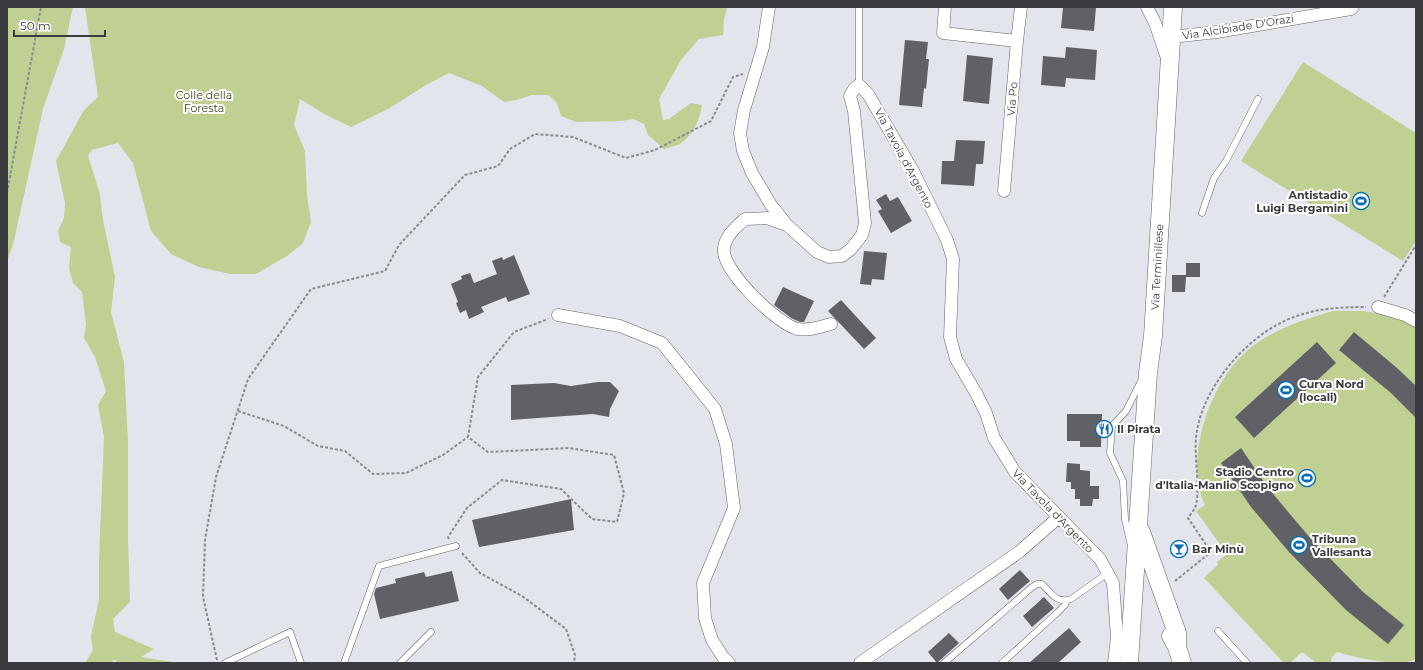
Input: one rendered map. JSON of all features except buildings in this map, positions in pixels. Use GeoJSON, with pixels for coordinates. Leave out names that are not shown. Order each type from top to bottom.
{"type":"FeatureCollection","features":[{"type":"Feature","properties":{"kind":"main road","name":"Via Terminillese"},"geometry":{"type":"LineString","coordinates":[[1129,663],[1148,373],[1153,336],[1173,7]]}},
{"type":"Feature","properties":{"kind":"main road"},"geometry":{"type":"LineString","coordinates":[[1138,526],[1177,633],[1179,655]]}},
{"type":"Feature","properties":{"kind":"main road"},"geometry":{"type":"LineString","coordinates":[[1134,590],[1144,587],[1151,589],[1154,593],[1179,655]]}},
{"type":"Feature","properties":{"kind":"street"},"geometry":{"type":"LineString","coordinates":[[769,7],[763,47],[744,110],[740,133],[743,151],[752,173],[771,205],[787,225],[817,252],[829,257],[842,256],[851,248],[862,235],[865,223],[854,111],[850,96],[854,89],[859,85]]}},
{"type":"Feature","properties":{"kind":"street"},"geometry":{"type":"LineString","coordinates":[[945,7],[943,33],[1017,41]]}},
{"type":"Feature","properties":{"kind":"street","name":"Via Po"},"geometry":{"type":"LineString","coordinates":[[1004,191],[1021,7]]}},
{"type":"Feature","properties":{"kind":"street"},"geometry":{"type":"LineString","coordinates":[[1147,7],[1155,23],[1169,64]]}},
{"type":"Feature","properties":{"kind":"street","name":"Via Alcibiade D'Orazi"},"geometry":{"type":"LineString","coordinates":[[1171,37],[1217,32],[1350,9],[1353,7]]}},
{"type":"Feature","properties":{"kind":"street","name":"Via Tavola d'Argento"},"geometry":{"type":"LineString","coordinates":[[859,85],[868,94],[913,170],[947,240],[953,259],[950,337],[956,359],[986,413],[994,438],[1014,472],[1100,559],[1113,583],[1117,637],[1114,663]]}},
{"type":"Feature","properties":{"kind":"street"},"geometry":{"type":"LineString","coordinates":[[787,225],[767,218],[745,219],[731,232],[724,249],[725,258],[734,275],[744,287],[761,304],[786,324],[797,330],[811,329],[831,324]]}},
{"type":"Feature","properties":{"kind":"street"},"geometry":{"type":"LineString","coordinates":[[1378,307],[1405,315],[1416,321]]}},
{"type":"Feature","properties":{"kind":"street"},"geometry":{"type":"LineString","coordinates":[[558,315],[620,326],[662,343],[715,409],[726,444],[734,508],[703,583],[705,618],[712,640],[723,657],[729,663]]}},
{"type":"Feature","properties":{"kind":"street"},"geometry":{"type":"LineString","coordinates":[[860,663],[1019,552],[1058,517]]}},
{"type":"Feature","properties":{"kind":"lane"},"geometry":{"type":"LineString","coordinates":[[859,7],[859,85]]}},
{"type":"Feature","properties":{"kind":"lane"},"geometry":{"type":"LineString","coordinates":[[1202,214],[1214,178],[1226,161],[1258,99]]}},
{"type":"Feature","properties":{"kind":"lane"},"geometry":{"type":"LineString","coordinates":[[1137,544],[1131,543],[1128,535],[1125,519],[1123,481],[1110,453],[1112,426],[1126,411],[1142,379],[1148,373]]}},
{"type":"Feature","properties":{"kind":"lane"},"geometry":{"type":"LineString","coordinates":[[344,663],[379,566],[456,546]]}},
{"type":"Feature","properties":{"kind":"lane"},"geometry":{"type":"LineString","coordinates":[[944,663],[1037,584],[1042,584],[1057,600],[1066,601],[1072,599],[1108,574]]}},
{"type":"Feature","properties":{"kind":"lane"},"geometry":{"type":"LineString","coordinates":[[1002,663],[1057,613],[1065,605],[1066,601]]}},
{"type":"Feature","properties":{"kind":"lane"},"geometry":{"type":"LineString","coordinates":[[1218,631],[1247,663]]}},
{"type":"Feature","properties":{"kind":"lane"},"geometry":{"type":"LineString","coordinates":[[225,663],[290,632],[301,663]]}},
{"type":"Feature","properties":{"kind":"lane"},"geometry":{"type":"LineString","coordinates":[[400,663],[431,632]]}},
{"type":"Feature","properties":{"kind":"path"},"geometry":{"type":"LineString","coordinates":[[7,193],[41,7]]}},
{"type":"Feature","properties":{"kind":"path"},"geometry":{"type":"LineString","coordinates":[[217,663],[203,597],[206,540],[216,477],[248,379],[311,289],[385,271],[399,245],[465,175],[498,166],[510,149],[535,134],[573,137],[626,158],[655,150],[711,121],[733,77],[757,68]]}},
{"type":"Feature","properties":{"kind":"path"},"geometry":{"type":"LineString","coordinates":[[1175,581],[1211,552],[1188,518],[1195,508],[1197,495],[1195,450],[1196,436],[1201,416],[1213,388],[1231,363],[1262,333],[1280,323],[1303,314],[1342,307],[1378,307],[1416,245]]}},
{"type":"Feature","properties":{"kind":"path"},"geometry":{"type":"LineString","coordinates":[[237,411],[284,426],[318,446],[345,451],[373,474],[406,473],[443,455],[468,437],[478,377],[514,332],[558,315]]}},
{"type":"Feature","properties":{"kind":"path"},"geometry":{"type":"LineString","coordinates":[[468,437],[488,452],[568,448],[614,455],[624,493],[617,522],[592,519],[561,489],[502,480],[467,508],[448,537],[480,573],[522,596],[566,629],[575,656],[574,663]]}},
{"type":"Feature","properties":{"kind":"green space"},"geometry":{"type":"Polygon","coordinates":[[[8,7],[73,7],[64,49],[43,109],[13,245],[7,261],[7,12],[8,7]]]}},
{"type":"Feature","properties":{"kind":"green space","name":"Colle della Foresta"},"geometry":{"type":"Polygon","coordinates":[[[85,7],[727,7],[723,35],[699,39],[681,60],[659,99],[663,120],[669,119],[691,103],[702,105],[698,122],[689,136],[680,144],[664,149],[648,135],[644,124],[633,119],[621,121],[576,122],[561,116],[557,103],[548,95],[532,95],[504,102],[482,86],[449,73],[426,85],[388,109],[351,127],[326,115],[300,99],[294,125],[305,151],[307,195],[311,222],[303,243],[287,256],[256,274],[230,274],[199,267],[171,254],[151,231],[133,163],[118,143],[92,150],[88,155],[100,195],[103,220],[115,277],[111,312],[124,362],[128,443],[128,539],[130,602],[113,619],[115,632],[154,649],[141,657],[178,663],[116,663],[116,660],[113,660],[112,663],[85,663],[93,650],[91,636],[99,600],[99,560],[104,437],[98,405],[106,391],[95,357],[84,338],[86,324],[82,292],[73,283],[69,268],[71,247],[60,242],[58,231],[64,218],[65,203],[56,161],[84,110],[98,97],[85,7]]]}},
{"type":"Feature","properties":{"kind":"green space","name":"Antistadio Luigi Bergamini"},"geometry":{"type":"Polygon","coordinates":[[[1303,62],[1416,133],[1416,241],[1403,261],[1241,161],[1303,62]]]}},
{"type":"Feature","properties":{"kind":"green space","name":"Stadio Centro d'Italia-Manlio Scopigno"},"geometry":{"type":"Polygon","coordinates":[[[1333,311],[1363,311],[1399,317],[1416,327],[1416,660],[1407,662],[1376,661],[1337,652],[1332,657],[1331,663],[1317,663],[1302,652],[1290,663],[1284,663],[1204,578],[1218,565],[1217,562],[1227,554],[1196,511],[1205,505],[1200,493],[1197,473],[1198,454],[1206,415],[1214,397],[1223,379],[1234,364],[1256,344],[1287,326],[1333,311]]]}},
{"type":"Feature","properties":{"kind":"place","name":"Antistadio Luigi Bergamini"},"geometry":{"type":"Point","coordinates":[1361,201]}},
{"type":"Feature","properties":{"kind":"place","name":"Curva Nord (locali)"},"geometry":{"type":"Point","coordinates":[1286,390]}},
{"type":"Feature","properties":{"kind":"place","name":"Il Pirata"},"geometry":{"type":"Point","coordinates":[1104,429]}},
{"type":"Feature","properties":{"kind":"place","name":"Stadio Centro d'Italia-Manlio Scopigno"},"geometry":{"type":"Point","coordinates":[1307,478]}},
{"type":"Feature","properties":{"kind":"place","name":"Tribuna Vallesanta"},"geometry":{"type":"Point","coordinates":[1299,545]}},
{"type":"Feature","properties":{"kind":"place","name":"Bar Minù"},"geometry":{"type":"Point","coordinates":[1179,549]}}]}
